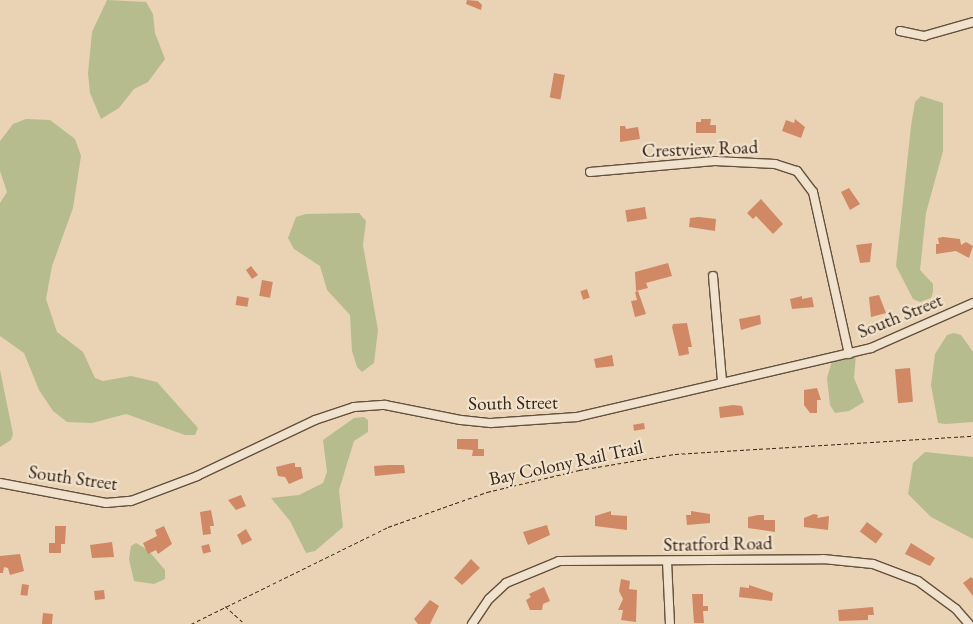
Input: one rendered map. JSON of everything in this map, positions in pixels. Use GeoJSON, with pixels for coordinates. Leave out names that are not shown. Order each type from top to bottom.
{"type":"FeatureCollection","features":[{"type":"Feature","properties":{"kind":"street"},"geometry":{"type":"LineString","coordinates":[[900,31],[924,36],[973,22]]}},
{"type":"Feature","properties":{"kind":"street","name":"Crestview Road"},"geometry":{"type":"LineString","coordinates":[[590,172],[715,161],[775,164],[797,171],[813,192],[849,354]]}},
{"type":"Feature","properties":{"kind":"street"},"geometry":{"type":"LineString","coordinates":[[712,276],[722,382]]}},
{"type":"Feature","properties":{"kind":"street","name":"South Street"},"geometry":{"type":"LineString","coordinates":[[0,483],[106,502],[131,501],[197,476],[315,420],[354,407],[385,405],[477,422],[533,421],[608,412],[722,382],[849,354],[898,338],[973,303]]}},
{"type":"Feature","properties":{"kind":"street","name":"Stratford Road"},"geometry":{"type":"LineString","coordinates":[[472,624],[489,599],[506,583],[543,565],[559,561],[823,559],[872,564],[918,581],[956,609],[969,624]]}},
{"type":"Feature","properties":{"kind":"street"},"geometry":{"type":"LineString","coordinates":[[667,561],[670,624]]}},
{"type":"Feature","properties":{"kind":"path","name":"Bay Colony Rail Trail"},"geometry":{"type":"LineString","coordinates":[[191,624],[388,528],[487,492],[578,470],[675,454],[973,436]]}},
{"type":"Feature","properties":{"kind":"path"},"geometry":{"type":"LineString","coordinates":[[225,606],[245,624]]}},
{"type":"Feature","properties":{"kind":"green space"},"geometry":{"type":"Polygon","coordinates":[[[107,0],[146,2],[153,14],[155,33],[165,59],[148,82],[134,89],[119,108],[101,119],[90,93],[88,73],[92,32],[107,0]]]}},
{"type":"Feature","properties":{"kind":"green space"},"geometry":{"type":"Polygon","coordinates":[[[921,96],[943,103],[943,151],[926,213],[920,270],[933,284],[933,292],[931,298],[920,302],[913,299],[896,266],[911,126],[915,102],[921,96]]]}},
{"type":"Feature","properties":{"kind":"green space"},"geometry":{"type":"Polygon","coordinates":[[[26,119],[50,120],[75,139],[81,156],[73,208],[52,266],[46,299],[57,332],[83,352],[95,378],[103,381],[131,376],[157,382],[198,428],[195,435],[185,435],[126,414],[92,423],[67,422],[53,411],[39,390],[24,353],[0,336],[0,203],[7,192],[0,171],[0,141],[13,124],[26,119]]]}},
{"type":"Feature","properties":{"kind":"green space"},"geometry":{"type":"Polygon","coordinates":[[[359,213],[366,221],[363,245],[378,330],[374,363],[362,372],[357,367],[352,351],[350,315],[327,290],[320,266],[294,249],[288,238],[296,217],[306,214],[359,213]]]}},
{"type":"Feature","properties":{"kind":"green space"},"geometry":{"type":"Polygon","coordinates":[[[954,333],[961,335],[973,352],[973,422],[938,423],[931,385],[935,354],[947,335],[954,333]]]}},
{"type":"Feature","properties":{"kind":"green space"},"geometry":{"type":"Polygon","coordinates":[[[856,354],[854,378],[864,402],[849,411],[835,413],[830,405],[827,378],[832,361],[856,354]]]}},
{"type":"Feature","properties":{"kind":"green space"},"geometry":{"type":"Polygon","coordinates":[[[0,370],[13,434],[11,440],[0,447],[0,370]]]}},
{"type":"Feature","properties":{"kind":"green space"},"geometry":{"type":"Polygon","coordinates":[[[364,417],[368,420],[368,432],[354,441],[339,490],[343,527],[315,551],[306,553],[290,521],[271,498],[299,495],[323,483],[327,472],[323,440],[354,418],[364,417]]]}},
{"type":"Feature","properties":{"kind":"green space"},"geometry":{"type":"Polygon","coordinates":[[[925,452],[973,457],[973,539],[931,517],[908,494],[913,463],[925,452]]]}},
{"type":"Feature","properties":{"kind":"green space"},"geometry":{"type":"Polygon","coordinates":[[[136,543],[148,550],[165,570],[165,579],[154,584],[134,581],[129,559],[131,546],[136,543]]]}},
{"type":"Feature","properties":{"kind":"building"},"geometry":{"type":"Polygon","coordinates":[[[467,0],[478,1],[482,5],[481,10],[466,4],[467,0]]]}},
{"type":"Feature","properties":{"kind":"building"},"geometry":{"type":"Polygon","coordinates":[[[554,73],[565,75],[560,100],[550,98],[554,73]]]}},
{"type":"Feature","properties":{"kind":"building"},"geometry":{"type":"Polygon","coordinates":[[[701,119],[711,119],[710,125],[716,125],[716,133],[696,133],[696,122],[701,122],[701,119]]]}},
{"type":"Feature","properties":{"kind":"building"},"geometry":{"type":"Polygon","coordinates":[[[795,119],[805,127],[801,138],[782,131],[786,120],[794,123],[795,119]]]}},
{"type":"Feature","properties":{"kind":"building"},"geometry":{"type":"Polygon","coordinates":[[[620,126],[625,126],[626,129],[638,127],[640,139],[620,142],[620,126]]]}},
{"type":"Feature","properties":{"kind":"building"},"geometry":{"type":"Polygon","coordinates":[[[849,188],[860,204],[850,210],[841,192],[849,188]]]}},
{"type":"Feature","properties":{"kind":"building"},"geometry":{"type":"Polygon","coordinates":[[[761,199],[783,224],[773,234],[756,216],[753,219],[747,213],[761,199]]]}},
{"type":"Feature","properties":{"kind":"building"},"geometry":{"type":"Polygon","coordinates":[[[645,207],[647,219],[627,222],[625,210],[645,207]]]}},
{"type":"Feature","properties":{"kind":"building"},"geometry":{"type":"Polygon","coordinates":[[[690,218],[716,219],[715,231],[689,227],[690,218]]]}},
{"type":"Feature","properties":{"kind":"building"},"geometry":{"type":"Polygon","coordinates":[[[938,238],[960,239],[961,245],[966,242],[973,246],[969,258],[956,251],[936,254],[936,244],[939,244],[938,238]]]}},
{"type":"Feature","properties":{"kind":"building"},"geometry":{"type":"Polygon","coordinates":[[[872,243],[870,262],[860,263],[856,245],[872,243]]]}},
{"type":"Feature","properties":{"kind":"building"},"geometry":{"type":"Polygon","coordinates":[[[668,263],[672,276],[646,283],[648,288],[636,291],[635,272],[668,263]]]}},
{"type":"Feature","properties":{"kind":"building"},"geometry":{"type":"Polygon","coordinates":[[[251,266],[258,275],[252,279],[246,270],[251,266]]]}},
{"type":"Feature","properties":{"kind":"building"},"geometry":{"type":"Polygon","coordinates":[[[262,280],[273,282],[270,298],[259,296],[262,280]]]}},
{"type":"Feature","properties":{"kind":"building"},"geometry":{"type":"Polygon","coordinates":[[[587,289],[590,298],[583,300],[580,291],[587,289]]]}},
{"type":"Feature","properties":{"kind":"building"},"geometry":{"type":"Polygon","coordinates":[[[638,291],[646,314],[635,317],[631,301],[637,300],[635,292],[638,291]]]}},
{"type":"Feature","properties":{"kind":"building"},"geometry":{"type":"Polygon","coordinates":[[[879,295],[886,313],[871,317],[869,297],[879,295]]]}},
{"type":"Feature","properties":{"kind":"building"},"geometry":{"type":"Polygon","coordinates":[[[237,296],[249,298],[247,307],[236,305],[237,296]]]}},
{"type":"Feature","properties":{"kind":"building"},"geometry":{"type":"Polygon","coordinates":[[[802,296],[802,299],[812,297],[814,307],[792,309],[790,299],[802,296]]]}},
{"type":"Feature","properties":{"kind":"building"},"geometry":{"type":"Polygon","coordinates":[[[760,315],[761,324],[741,330],[739,319],[760,315]]]}},
{"type":"Feature","properties":{"kind":"building"},"geometry":{"type":"Polygon","coordinates":[[[687,323],[692,347],[688,347],[689,354],[679,356],[672,327],[673,324],[687,323]]]}},
{"type":"Feature","properties":{"kind":"building"},"geometry":{"type":"Polygon","coordinates":[[[612,355],[614,366],[596,368],[594,359],[612,355]]]}},
{"type":"Feature","properties":{"kind":"building"},"geometry":{"type":"Polygon","coordinates":[[[910,368],[913,402],[898,403],[895,369],[910,368]]]}},
{"type":"Feature","properties":{"kind":"building"},"geometry":{"type":"Polygon","coordinates":[[[817,388],[821,400],[817,400],[817,413],[810,413],[804,405],[804,390],[817,388]]]}},
{"type":"Feature","properties":{"kind":"building"},"geometry":{"type":"Polygon","coordinates":[[[742,406],[744,415],[720,418],[719,407],[742,406]]]}},
{"type":"Feature","properties":{"kind":"building"},"geometry":{"type":"Polygon","coordinates":[[[644,423],[645,429],[634,431],[633,425],[644,423]]]}},
{"type":"Feature","properties":{"kind":"building"},"geometry":{"type":"Polygon","coordinates":[[[457,439],[478,439],[478,449],[484,449],[484,456],[472,456],[473,450],[457,449],[457,439]]]}},
{"type":"Feature","properties":{"kind":"building"},"geometry":{"type":"Polygon","coordinates":[[[295,463],[295,467],[301,467],[303,478],[289,484],[285,477],[278,476],[276,467],[295,463]]]}},
{"type":"Feature","properties":{"kind":"building"},"geometry":{"type":"Polygon","coordinates":[[[404,465],[405,473],[375,476],[374,466],[404,465]]]}},
{"type":"Feature","properties":{"kind":"building"},"geometry":{"type":"Polygon","coordinates":[[[241,495],[246,506],[236,510],[228,500],[241,495]]]}},
{"type":"Feature","properties":{"kind":"building"},"geometry":{"type":"Polygon","coordinates":[[[211,510],[214,526],[210,526],[211,534],[203,535],[200,512],[211,510]]]}},
{"type":"Feature","properties":{"kind":"building"},"geometry":{"type":"Polygon","coordinates":[[[611,511],[611,515],[627,516],[627,530],[595,526],[595,516],[611,511]]]}},
{"type":"Feature","properties":{"kind":"building"},"geometry":{"type":"Polygon","coordinates":[[[691,511],[710,514],[710,523],[687,525],[686,515],[691,515],[691,511]]]}},
{"type":"Feature","properties":{"kind":"building"},"geometry":{"type":"Polygon","coordinates":[[[814,514],[818,515],[817,518],[829,516],[828,530],[804,527],[804,518],[814,514]]]}},
{"type":"Feature","properties":{"kind":"building"},"geometry":{"type":"Polygon","coordinates":[[[764,515],[764,520],[775,520],[775,532],[748,528],[748,517],[764,515]]]}},
{"type":"Feature","properties":{"kind":"building"},"geometry":{"type":"Polygon","coordinates":[[[867,522],[883,534],[876,544],[860,532],[867,522]]]}},
{"type":"Feature","properties":{"kind":"building"},"geometry":{"type":"Polygon","coordinates":[[[547,525],[550,535],[528,545],[523,532],[547,525]]]}},
{"type":"Feature","properties":{"kind":"building"},"geometry":{"type":"Polygon","coordinates":[[[55,526],[66,526],[65,544],[61,544],[61,553],[49,553],[49,543],[55,543],[55,526]]]}},
{"type":"Feature","properties":{"kind":"building"},"geometry":{"type":"Polygon","coordinates":[[[164,526],[172,544],[158,554],[156,550],[148,554],[143,543],[157,536],[155,530],[164,526]]]}},
{"type":"Feature","properties":{"kind":"building"},"geometry":{"type":"Polygon","coordinates":[[[246,529],[252,540],[242,545],[237,535],[246,529]]]}},
{"type":"Feature","properties":{"kind":"building"},"geometry":{"type":"Polygon","coordinates":[[[112,542],[114,557],[92,558],[90,545],[112,542]]]}},
{"type":"Feature","properties":{"kind":"building"},"geometry":{"type":"Polygon","coordinates":[[[911,543],[935,558],[930,566],[905,554],[911,543]]]}},
{"type":"Feature","properties":{"kind":"building"},"geometry":{"type":"Polygon","coordinates":[[[209,544],[211,552],[203,554],[201,546],[209,544]]]}},
{"type":"Feature","properties":{"kind":"building"},"geometry":{"type":"Polygon","coordinates":[[[20,554],[24,571],[10,575],[8,568],[4,567],[3,573],[0,573],[0,556],[20,554]]]}},
{"type":"Feature","properties":{"kind":"building"},"geometry":{"type":"Polygon","coordinates":[[[471,559],[480,568],[462,585],[454,578],[471,559]]]}},
{"type":"Feature","properties":{"kind":"building"},"geometry":{"type":"Polygon","coordinates":[[[971,577],[973,579],[973,596],[963,583],[971,577]]]}},
{"type":"Feature","properties":{"kind":"building"},"geometry":{"type":"Polygon","coordinates":[[[621,579],[630,581],[629,589],[637,590],[636,622],[621,620],[623,610],[618,610],[623,599],[619,591],[621,579]]]}},
{"type":"Feature","properties":{"kind":"building"},"geometry":{"type":"Polygon","coordinates":[[[22,584],[29,585],[27,596],[20,595],[22,584]]]}},
{"type":"Feature","properties":{"kind":"building"},"geometry":{"type":"Polygon","coordinates":[[[749,585],[773,593],[772,601],[739,597],[740,587],[749,588],[749,585]]]}},
{"type":"Feature","properties":{"kind":"building"},"geometry":{"type":"Polygon","coordinates":[[[544,587],[550,601],[543,604],[542,610],[530,610],[526,600],[531,597],[529,594],[544,587]]]}},
{"type":"Feature","properties":{"kind":"building"},"geometry":{"type":"Polygon","coordinates":[[[104,590],[105,599],[95,600],[94,591],[104,590]]]}},
{"type":"Feature","properties":{"kind":"building"},"geometry":{"type":"Polygon","coordinates":[[[692,594],[703,594],[703,606],[708,606],[708,611],[703,611],[704,623],[694,623],[692,594]]]}},
{"type":"Feature","properties":{"kind":"building"},"geometry":{"type":"Polygon","coordinates":[[[430,600],[439,606],[430,624],[418,624],[414,619],[430,600]]]}},
{"type":"Feature","properties":{"kind":"building"},"geometry":{"type":"Polygon","coordinates":[[[873,607],[874,615],[868,615],[868,620],[839,621],[838,610],[873,607]]]}},
{"type":"Feature","properties":{"kind":"building"},"geometry":{"type":"Polygon","coordinates":[[[43,613],[53,614],[52,624],[42,624],[43,613]]]}}]}
